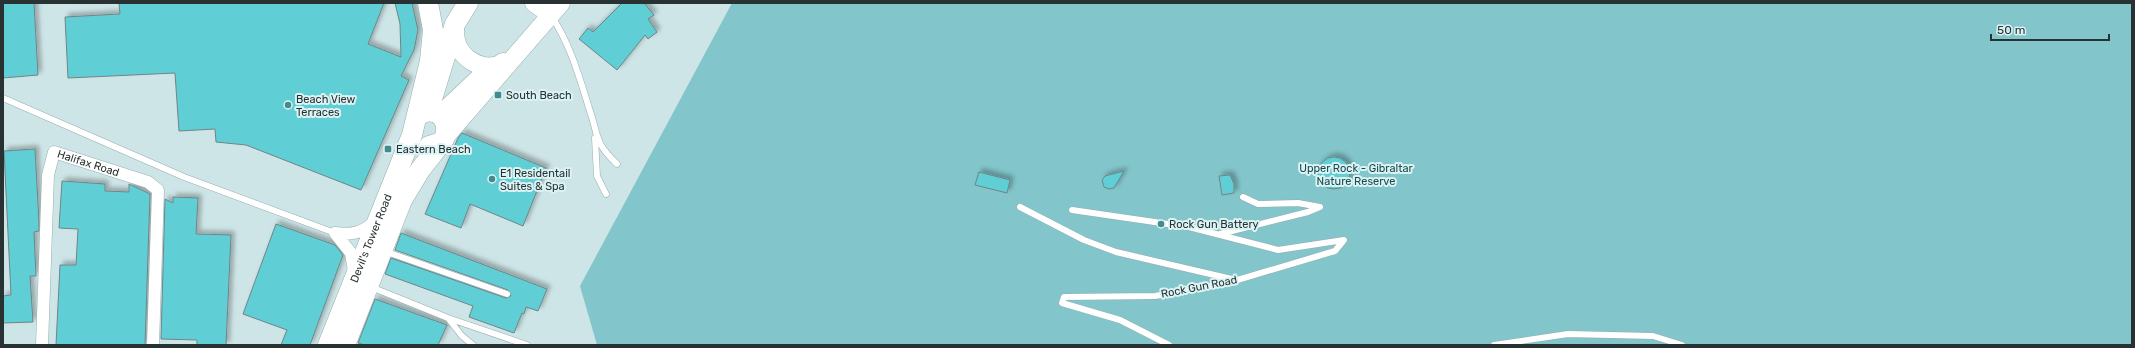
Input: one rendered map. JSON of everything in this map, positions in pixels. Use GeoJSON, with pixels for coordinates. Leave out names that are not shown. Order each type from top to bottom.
{"type":"FeatureCollection","features":[{"type":"Feature","properties":{"kind":"main road"},"geometry":{"type":"LineString","coordinates":[[425,118],[427,77],[432,39],[432,23],[428,3]]}},
{"type":"Feature","properties":{"kind":"main road"},"geometry":{"type":"LineString","coordinates":[[468,3],[455,24],[431,103],[431,109],[425,118],[416,140],[421,144],[432,146],[443,140],[555,8],[534,3]]}},
{"type":"Feature","properties":{"kind":"main road"},"geometry":{"type":"LineString","coordinates":[[455,24],[456,39],[464,53],[481,66],[498,66]]}},
{"type":"Feature","properties":{"kind":"main road"},"geometry":{"type":"LineString","coordinates":[[425,118],[443,112],[479,78],[514,56]]}},
{"type":"Feature","properties":{"kind":"main road"},"geometry":{"type":"LineString","coordinates":[[425,118],[445,121],[447,132],[443,140]]}},
{"type":"Feature","properties":{"kind":"main road","name":"Devil's Tower Road"},"geometry":{"type":"LineString","coordinates":[[345,345],[378,219],[425,118]]}},
{"type":"Feature","properties":{"kind":"main road","name":"Devil's Tower Road"},"geometry":{"type":"LineString","coordinates":[[328,345],[361,282],[381,250],[407,190],[443,140]]}},
{"type":"Feature","properties":{"kind":"street","name":"Halifax Road"},"geometry":{"type":"LineString","coordinates":[[42,345],[48,175],[54,152],[148,182],[158,190],[153,345]]}},
{"type":"Feature","properties":{"kind":"street"},"geometry":{"type":"LineString","coordinates":[[335,233],[359,232],[370,227],[378,219]]}},
{"type":"Feature","properties":{"kind":"street"},"geometry":{"type":"LineString","coordinates":[[335,233],[351,253],[354,266],[361,282]]}},
{"type":"Feature","properties":{"kind":"lane"},"geometry":{"type":"LineString","coordinates":[[555,8],[592,116],[596,136],[597,176],[606,194]]}},
{"type":"Feature","properties":{"kind":"lane"},"geometry":{"type":"LineString","coordinates":[[3,98],[184,177],[335,233]]}},
{"type":"Feature","properties":{"kind":"lane"},"geometry":{"type":"LineString","coordinates":[[596,136],[604,151],[617,164]]}},
{"type":"Feature","properties":{"kind":"lane"},"geometry":{"type":"LineString","coordinates":[[1072,210],[1189,227],[1219,234],[1320,208],[1298,203],[1258,204],[1243,197]]}},
{"type":"Feature","properties":{"kind":"lane"},"geometry":{"type":"LineString","coordinates":[[1020,207],[1084,240],[1116,252],[1236,280]]}},
{"type":"Feature","properties":{"kind":"lane","name":"Rock Gun Road"},"geometry":{"type":"LineString","coordinates":[[1169,345],[1120,320],[1062,303],[1064,297],[1155,296],[1224,284],[1335,251],[1344,240],[1278,250],[1219,234]]}},
{"type":"Feature","properties":{"kind":"lane"},"geometry":{"type":"LineString","coordinates":[[381,250],[507,294]]}},
{"type":"Feature","properties":{"kind":"lane"},"geometry":{"type":"LineString","coordinates":[[361,282],[448,318],[527,345]]}},
{"type":"Feature","properties":{"kind":"lane"},"geometry":{"type":"LineString","coordinates":[[448,318],[462,336],[473,345]]}},
{"type":"Feature","properties":{"kind":"lane"},"geometry":{"type":"LineString","coordinates":[[1494,345],[1568,334],[1653,336],[1682,345]]}},
{"type":"Feature","properties":{"kind":"green space","name":"Upper Rock - Gibraltar Nature Reserve"},"geometry":{"type":"Polygon","coordinates":[[[732,3],[2132,3],[2132,345],[597,345],[580,286],[732,3]]]}},
{"type":"Feature","properties":{"kind":"building"},"geometry":{"type":"Polygon","coordinates":[[[3,3],[34,3],[38,75],[3,78],[3,3]]]}},
{"type":"Feature","properties":{"kind":"building","name":"Beach View Terraces"},"geometry":{"type":"Polygon","coordinates":[[[119,3],[384,3],[368,44],[401,57],[400,24],[395,3],[412,3],[418,30],[414,50],[401,76],[409,80],[361,190],[246,145],[216,142],[215,129],[179,131],[175,73],[68,78],[65,17],[120,14],[119,3]]]}},
{"type":"Feature","properties":{"kind":"building"},"geometry":{"type":"Polygon","coordinates":[[[622,3],[644,3],[654,15],[648,19],[657,32],[648,39],[645,35],[617,70],[579,39],[588,28],[593,32],[622,3]]]}},
{"type":"Feature","properties":{"kind":"building","name":"E1 Residentail Suites & Spa"},"geometry":{"type":"Polygon","coordinates":[[[462,133],[546,168],[523,226],[470,204],[461,228],[425,214],[458,138],[462,133]]]}},
{"type":"Feature","properties":{"kind":"building"},"geometry":{"type":"Polygon","coordinates":[[[35,149],[39,231],[34,232],[36,276],[30,276],[33,322],[3,323],[3,296],[11,295],[4,151],[35,149]]]}},
{"type":"Feature","properties":{"kind":"building"},"geometry":{"type":"Polygon","coordinates":[[[1331,157],[1337,157],[1347,164],[1350,173],[1349,179],[1343,186],[1337,189],[1331,189],[1321,182],[1318,176],[1318,170],[1325,160],[1331,157]]]}},
{"type":"Feature","properties":{"kind":"building"},"geometry":{"type":"Polygon","coordinates":[[[1124,171],[1114,188],[1109,189],[1104,187],[1102,180],[1105,176],[1124,171]]]}},
{"type":"Feature","properties":{"kind":"building"},"geometry":{"type":"Polygon","coordinates":[[[979,172],[1010,180],[1007,193],[975,185],[979,172]]]}},
{"type":"Feature","properties":{"kind":"building"},"geometry":{"type":"Polygon","coordinates":[[[1230,175],[1234,184],[1234,193],[1222,195],[1219,176],[1230,175]]]}},
{"type":"Feature","properties":{"kind":"building"},"geometry":{"type":"Polygon","coordinates":[[[62,181],[105,184],[105,191],[129,192],[129,184],[150,194],[145,345],[56,345],[60,265],[76,265],[78,229],[59,228],[62,181]]]}},
{"type":"Feature","properties":{"kind":"building"},"geometry":{"type":"Polygon","coordinates":[[[173,197],[198,198],[196,234],[231,235],[226,345],[197,345],[197,340],[161,339],[165,199],[173,203],[173,197]]]}},
{"type":"Feature","properties":{"kind":"building"},"geometry":{"type":"Polygon","coordinates":[[[276,224],[335,245],[343,255],[310,345],[281,345],[287,330],[243,314],[276,224]]]}},
{"type":"Feature","properties":{"kind":"building"},"geometry":{"type":"Polygon","coordinates":[[[401,233],[547,289],[538,311],[526,307],[514,333],[469,317],[473,306],[385,274],[391,258],[506,298],[511,296],[508,290],[395,250],[401,233]]]}},
{"type":"Feature","properties":{"kind":"building"},"geometry":{"type":"Polygon","coordinates":[[[375,299],[447,325],[438,345],[365,345],[358,343],[375,299]]]}},
{"type":"Feature","properties":{"kind":"place","name":"South Beach"},"geometry":{"type":"Point","coordinates":[498,95]}},
{"type":"Feature","properties":{"kind":"place","name":"Beach View Terraces"},"geometry":{"type":"Point","coordinates":[288,105]}},
{"type":"Feature","properties":{"kind":"place","name":"Eastern Beach"},"geometry":{"type":"Point","coordinates":[388,149]}},
{"type":"Feature","properties":{"kind":"place","name":"E1 Residentail Suites & Spa"},"geometry":{"type":"Point","coordinates":[492,179]}},
{"type":"Feature","properties":{"kind":"place","name":"Rock Gun Battery"},"geometry":{"type":"Point","coordinates":[1161,224]}}]}
